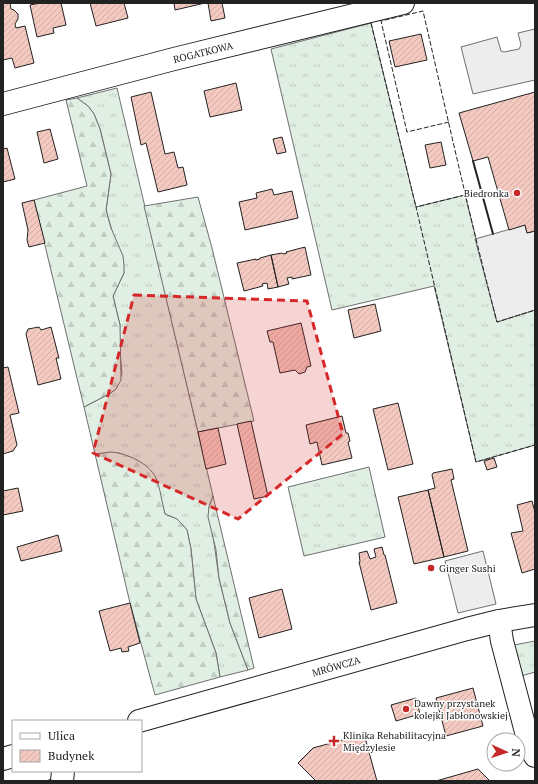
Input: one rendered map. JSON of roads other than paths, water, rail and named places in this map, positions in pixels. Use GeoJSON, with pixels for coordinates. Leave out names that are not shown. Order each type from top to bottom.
{"type":"FeatureCollection","features":[{"type":"Feature","properties":{"kind":"street","name":"ROGATKOWA"},"geometry":{"type":"LineString","coordinates":[[3,104],[174,59],[403,3]]}},
{"type":"Feature","properties":{"kind":"street","name":"MRÓWCZA"},"geometry":{"type":"LineString","coordinates":[[142,720],[499,621],[535,615]]}},
{"type":"Feature","properties":{"kind":"street"},"geometry":{"type":"LineString","coordinates":[[499,621],[502,641],[528,740],[535,756]]}},
{"type":"Feature","properties":{"kind":"place","name":"Biedronka"},"geometry":{"type":"Point","coordinates":[517,193]}},
{"type":"Feature","properties":{"kind":"place","name":"Ginger Sushi"},"geometry":{"type":"Point","coordinates":[431,568]}},
{"type":"Feature","properties":{"kind":"place","name":"Dawny przystanek kolejki Jabłonowskiej"},"geometry":{"type":"Point","coordinates":[406,709]}},
{"type":"Feature","properties":{"kind":"place","name":"Klinika Rehabilitacyjna Międzylesie"},"geometry":{"type":"Point","coordinates":[334,741]}}]}
